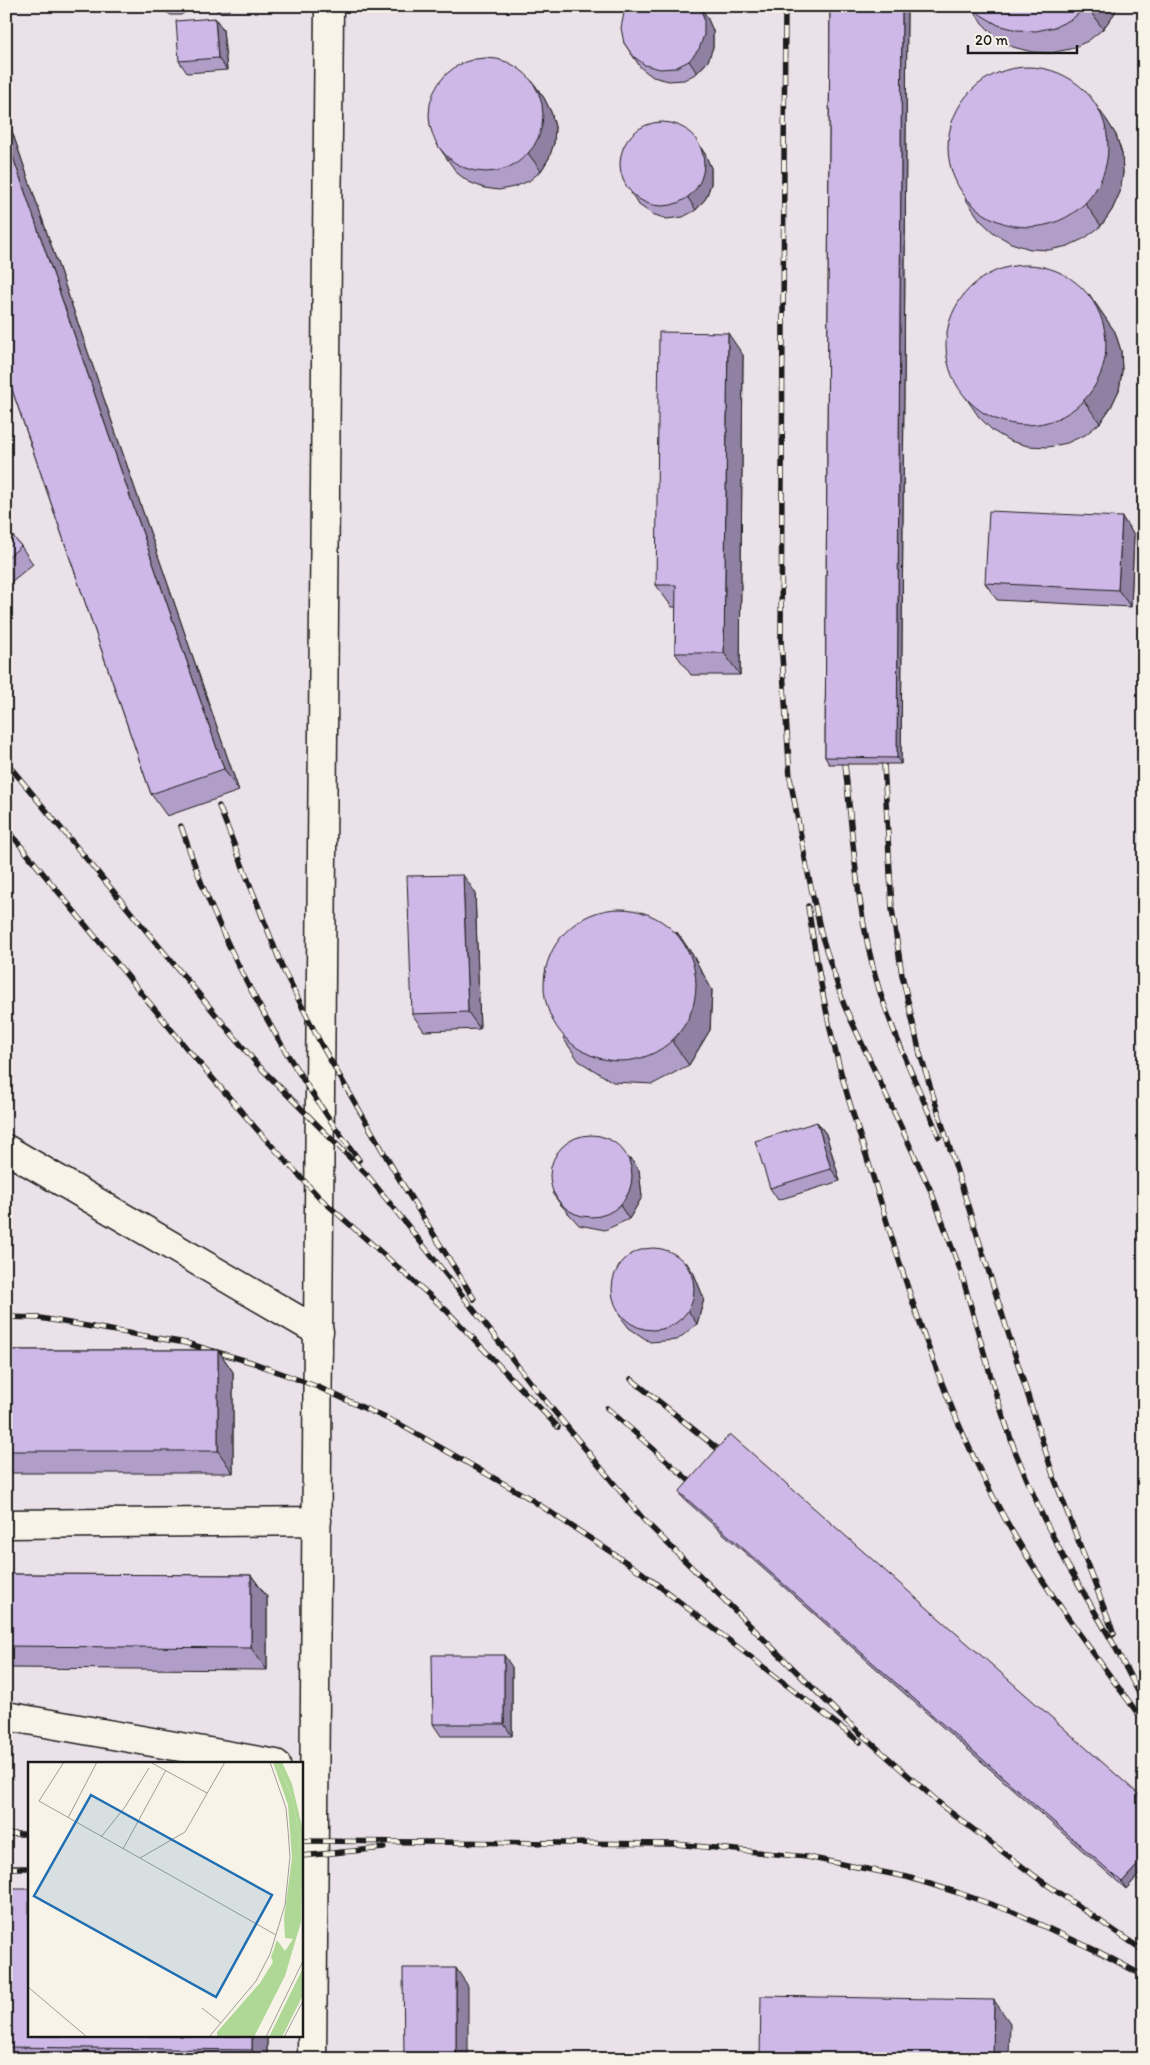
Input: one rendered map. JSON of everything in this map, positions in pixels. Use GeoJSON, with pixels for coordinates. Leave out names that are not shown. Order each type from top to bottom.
{"type":"FeatureCollection","features":[{"type":"Feature","properties":{"kind":"lane"},"geometry":{"type":"LineString","coordinates":[[312,2059],[308,1770],[317,1521],[329,6]]}},
{"type":"Feature","properties":{"kind":"lane"},"geometry":{"type":"LineString","coordinates":[[6,1149],[319,1332]]}},
{"type":"Feature","properties":{"kind":"lane"},"geometry":{"type":"LineString","coordinates":[[6,1524],[317,1521]]}},
{"type":"Feature","properties":{"kind":"lane"},"geometry":{"type":"LineString","coordinates":[[6,1716],[265,1762]]}},
{"type":"Feature","properties":{"kind":"shaded area"},"geometry":{"type":"Polygon","coordinates":[[[6,6],[1144,6],[1144,2059],[6,2059],[6,6]]]}},
{"type":"Feature","properties":{"kind":"building"},"geometry":{"type":"Polygon","coordinates":[[[162,6],[180,6],[176,9],[167,9],[162,6]]]}},
{"type":"Feature","properties":{"kind":"building"},"geometry":{"type":"Polygon","coordinates":[[[627,6],[700,6],[704,19],[704,35],[699,49],[689,61],[675,68],[660,69],[645,65],[633,56],[624,43],[621,28],[627,6]]]}},
{"type":"Feature","properties":{"kind":"building"},"geometry":{"type":"Polygon","coordinates":[[[830,6],[902,6],[897,758],[825,757],[830,6]]]}},
{"type":"Feature","properties":{"kind":"building"},"geometry":{"type":"Polygon","coordinates":[[[972,6],[1088,6],[1072,19],[1055,27],[1036,31],[1017,30],[998,25],[981,15],[972,6]]]}},
{"type":"Feature","properties":{"kind":"building"},"geometry":{"type":"Polygon","coordinates":[[[215,18],[218,58],[179,61],[176,21],[215,18]]]}},
{"type":"Feature","properties":{"kind":"building"},"geometry":{"type":"Polygon","coordinates":[[[486,58],[508,62],[526,75],[539,93],[543,115],[539,137],[526,155],[508,168],[486,172],[464,168],[446,155],[433,137],[429,115],[433,93],[446,75],[464,62],[486,58]]]}},
{"type":"Feature","properties":{"kind":"building"},"geometry":{"type":"Polygon","coordinates":[[[1036,67],[1066,76],[1085,90],[1095,102],[1102,116],[1107,131],[1107,163],[1102,178],[1095,192],[1085,204],[1073,214],[1051,224],[1036,227],[1020,227],[1005,224],[983,214],[961,192],[949,163],[948,139],[951,124],[961,102],[983,80],[1012,68],[1036,67]]]}},
{"type":"Feature","properties":{"kind":"building"},"geometry":{"type":"Polygon","coordinates":[[[662,122],[685,129],[697,141],[704,164],[697,187],[685,199],[662,206],[639,199],[627,187],[620,164],[627,141],[639,129],[662,122]]]}},
{"type":"Feature","properties":{"kind":"building"},"geometry":{"type":"Polygon","coordinates":[[[6,137],[224,769],[151,794],[6,372],[6,137]]]}},
{"type":"Feature","properties":{"kind":"building"},"geometry":{"type":"Polygon","coordinates":[[[1034,265],[1064,274],[1083,288],[1093,300],[1100,314],[1105,329],[1105,361],[1100,376],[1093,390],[1083,402],[1071,412],[1049,422],[1034,425],[1018,425],[1003,422],[981,412],[959,390],[947,361],[946,337],[949,322],[959,300],[981,278],[1010,266],[1034,265]]]}},
{"type":"Feature","properties":{"kind":"building"},"geometry":{"type":"Polygon","coordinates":[[[659,332],[728,333],[724,653],[675,653],[676,585],[656,585],[659,332]]]}},
{"type":"Feature","properties":{"kind":"building"},"geometry":{"type":"Polygon","coordinates":[[[989,511],[1122,517],[1118,590],[985,583],[989,511]]]}},
{"type":"Feature","properties":{"kind":"building"},"geometry":{"type":"Polygon","coordinates":[[[6,528],[21,546],[6,559],[6,528]]]}},
{"type":"Feature","properties":{"kind":"building"},"geometry":{"type":"Polygon","coordinates":[[[463,875],[468,1012],[412,1014],[407,876],[463,875]]]}},
{"type":"Feature","properties":{"kind":"building"},"geometry":{"type":"Polygon","coordinates":[[[620,909],[635,910],[649,915],[674,931],[690,956],[695,970],[695,1000],[690,1014],[674,1039],[649,1055],[635,1060],[620,1061],[605,1060],[591,1055],[566,1039],[550,1014],[545,1000],[544,985],[545,970],[550,956],[566,931],[591,915],[605,910],[620,909]]]}},
{"type":"Feature","properties":{"kind":"building"},"geometry":{"type":"Polygon","coordinates":[[[817,1122],[831,1169],[770,1188],[755,1141],[817,1122]]]}},
{"type":"Feature","properties":{"kind":"building"},"geometry":{"type":"Polygon","coordinates":[[[583,1135],[599,1135],[614,1142],[625,1153],[632,1168],[629,1192],[620,1205],[599,1217],[583,1217],[568,1210],[557,1199],[550,1184],[550,1168],[557,1153],[568,1142],[583,1135]]]}},
{"type":"Feature","properties":{"kind":"building"},"geometry":{"type":"Polygon","coordinates":[[[653,1248],[669,1251],[682,1260],[691,1273],[694,1289],[691,1305],[682,1318],[669,1327],[653,1330],[637,1327],[624,1318],[615,1305],[612,1289],[615,1273],[624,1260],[637,1251],[653,1248]]]}},
{"type":"Feature","properties":{"kind":"building"},"geometry":{"type":"Polygon","coordinates":[[[6,1350],[218,1350],[218,1451],[6,1451],[6,1350]]]}},
{"type":"Feature","properties":{"kind":"building"},"geometry":{"type":"Polygon","coordinates":[[[730,1434],[1144,1799],[1144,1858],[1122,1882],[679,1492],[730,1434]]]}},
{"type":"Feature","properties":{"kind":"building"},"geometry":{"type":"Polygon","coordinates":[[[6,1574],[251,1575],[251,1648],[6,1646],[6,1574]]]}},
{"type":"Feature","properties":{"kind":"building"},"geometry":{"type":"Polygon","coordinates":[[[432,1655],[504,1655],[504,1724],[433,1724],[432,1655]]]}},
{"type":"Feature","properties":{"kind":"building"},"geometry":{"type":"Polygon","coordinates":[[[6,1889],[28,1889],[28,2038],[252,2038],[252,2050],[6,2047],[6,1889]]]}},
{"type":"Feature","properties":{"kind":"building"},"geometry":{"type":"Polygon","coordinates":[[[403,1968],[456,1968],[456,2059],[404,2059],[403,1968]]]}},
{"type":"Feature","properties":{"kind":"building"},"geometry":{"type":"Polygon","coordinates":[[[761,1996],[994,2000],[993,2059],[760,2059],[761,1996]]]}},
{"type":"Feature","properties":{"kind":"railway"},"geometry":{"type":"LineString","coordinates":[[785,6],[781,640],[790,778],[807,869],[822,937],[844,1005],[931,1191],[961,1272],[997,1398],[1015,1451],[1043,1517],[1068,1566],[1113,1643],[1144,1703]]}},
{"type":"Feature","properties":{"kind":"railway"},"geometry":{"type":"LineString","coordinates":[[6,762],[256,1063],[367,1175],[535,1388],[644,1520],[842,1717],[945,1808]]}},
{"type":"Feature","properties":{"kind":"railway"},"geometry":{"type":"LineString","coordinates":[[845,764],[861,906],[879,989],[892,1027],[939,1137]]}},
{"type":"Feature","properties":{"kind":"railway"},"geometry":{"type":"LineString","coordinates":[[884,764],[892,909],[902,975],[920,1054],[1053,1475],[1114,1634]]}},
{"type":"Feature","properties":{"kind":"railway"},"geometry":{"type":"LineString","coordinates":[[219,806],[283,969],[321,1044],[398,1177],[474,1299]]}},
{"type":"Feature","properties":{"kind":"railway"},"geometry":{"type":"LineString","coordinates":[[181,826],[208,898],[260,1007],[317,1101],[359,1160]]}},
{"type":"Feature","properties":{"kind":"railway"},"geometry":{"type":"LineString","coordinates":[[6,828],[188,1050],[260,1133],[320,1198],[446,1310],[558,1427]]}},
{"type":"Feature","properties":{"kind":"railway"},"geometry":{"type":"LineString","coordinates":[[808,906],[825,1006],[849,1100],[909,1292],[956,1418],[994,1499],[1016,1538],[1078,1632],[1144,1722]]}},
{"type":"Feature","properties":{"kind":"railway"},"geometry":{"type":"LineString","coordinates":[[6,1317],[40,1318],[186,1343],[254,1363],[318,1387],[401,1425],[529,1498],[641,1572],[860,1742]]}},
{"type":"Feature","properties":{"kind":"railway"},"geometry":{"type":"LineString","coordinates":[[631,1379],[723,1453]]}},
{"type":"Feature","properties":{"kind":"railway"},"geometry":{"type":"LineString","coordinates":[[607,1408],[694,1485]]}},
{"type":"Feature","properties":{"kind":"railway"},"geometry":{"type":"LineString","coordinates":[[941,1805],[1040,1880],[1144,1951]]}},
{"type":"Feature","properties":{"kind":"railway"},"geometry":{"type":"LineString","coordinates":[[6,1834],[28,1834]]}},
{"type":"Feature","properties":{"kind":"railway"},"geometry":{"type":"LineString","coordinates":[[302,1841],[675,1844],[807,1857],[907,1877],[1013,1912],[1097,1951],[1144,1976]]}},
{"type":"Feature","properties":{"kind":"railway"},"geometry":{"type":"LineString","coordinates":[[302,1856],[384,1848]]}},
{"type":"Feature","properties":{"kind":"railway"},"geometry":{"type":"LineString","coordinates":[[6,1868],[28,1868]]}},
{"type":"Feature","properties":{"kind":"railway"},"geometry":{"type":"LineString","coordinates":[[1137,1876],[1144,1882]]}}]}
